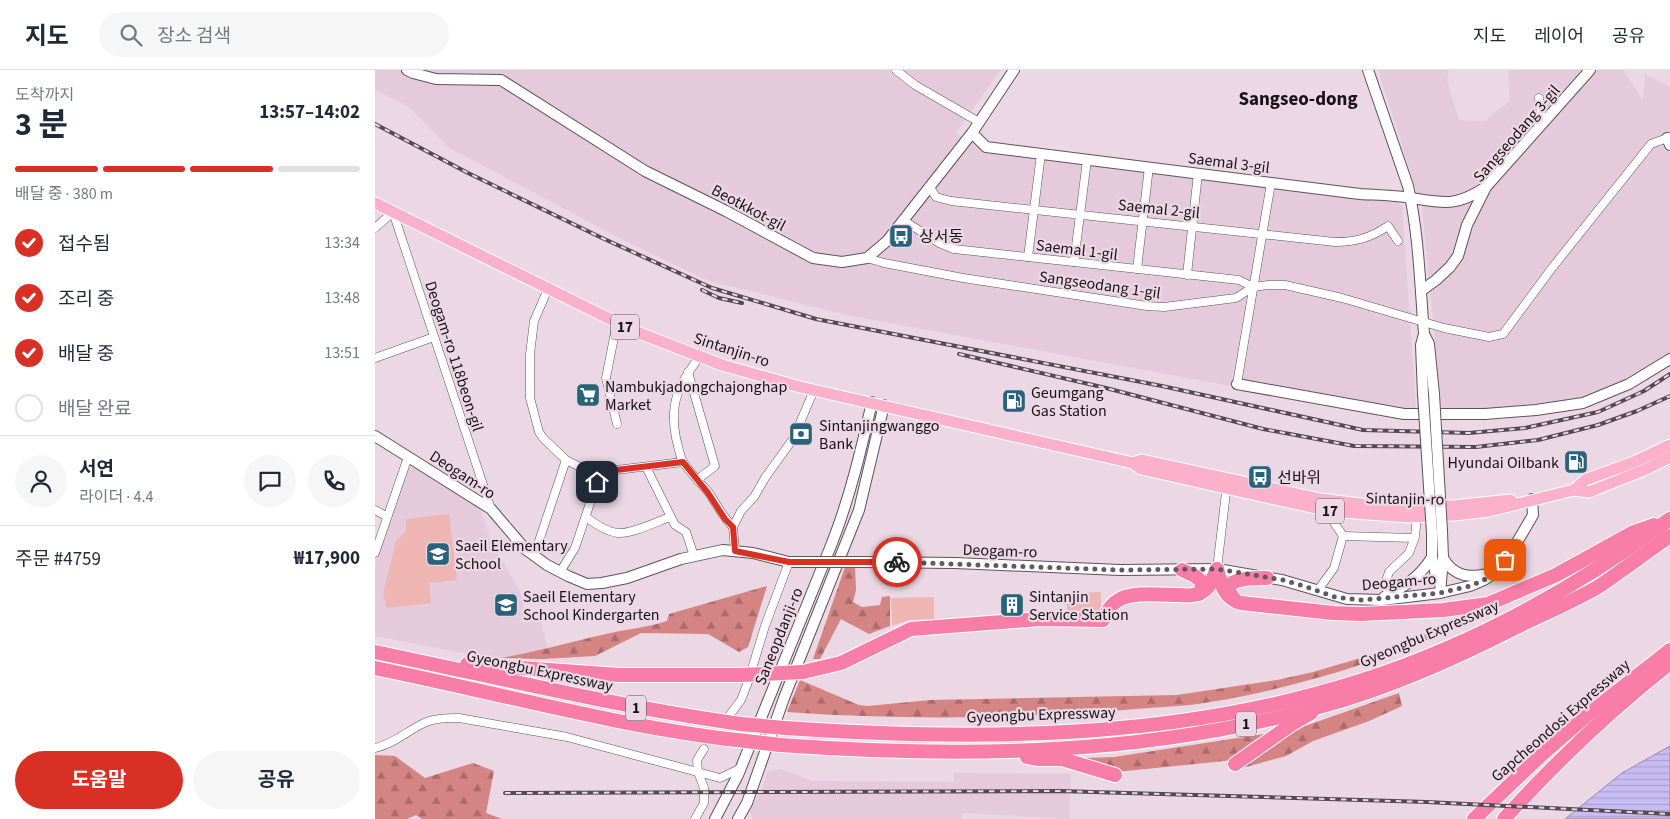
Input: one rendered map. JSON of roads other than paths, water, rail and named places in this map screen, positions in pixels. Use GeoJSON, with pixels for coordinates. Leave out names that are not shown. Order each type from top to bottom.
{"type":"FeatureCollection","features":[{"type":"Feature","properties":{"kind":"highway"},"geometry":{"type":"LineString","coordinates":[[1217,569],[1222,588],[1226,594],[1237,602],[1333,613],[1362,614],[1443,610],[1488,604],[1557,575],[1634,532],[1669,519]]}},
{"type":"Feature","properties":{"kind":"highway","name":"Gyeongbu Expressway"},"geometry":{"type":"LineString","coordinates":[[375,652],[623,705],[741,724],[785,728],[933,735],[1049,733],[1173,723],[1232,713],[1307,696],[1360,681],[1465,641],[1500,624],[1600,567],[1669,519]]}},
{"type":"Feature","properties":{"kind":"highway","name":"Gyeongbu Expressway"},"geometry":{"type":"LineString","coordinates":[[375,668],[634,724],[695,735],[780,745],[848,750],[918,752],[1002,751],[1101,746],[1211,731],[1325,706],[1395,682],[1481,646],[1599,586],[1670,536]]}},
{"type":"Feature","properties":{"kind":"highway"},"geometry":{"type":"LineString","coordinates":[[417,661],[619,675],[741,675],[803,672],[841,663],[911,629],[1041,619],[1103,620],[1116,601],[1125,597],[1150,595],[1187,596],[1199,594],[1211,584],[1217,569]]}},
{"type":"Feature","properties":{"kind":"highway"},"geometry":{"type":"LineString","coordinates":[[1182,570],[1195,576],[1202,582],[1202,590],[1199,594]]}},
{"type":"Feature","properties":{"kind":"highway"},"geometry":{"type":"LineString","coordinates":[[1237,602],[1230,592],[1230,586],[1233,582],[1247,578],[1267,578]]}},
{"type":"Feature","properties":{"kind":"highway","name":"Gapcheondosi Expressway"},"geometry":{"type":"LineString","coordinates":[[1474,819],[1539,756],[1586,716],[1670,650]]}},
{"type":"Feature","properties":{"kind":"highway","name":"Gapcheondosi Expressway"},"geometry":{"type":"LineString","coordinates":[[1504,819],[1549,770],[1594,727],[1670,663]]}},
{"type":"Feature","properties":{"kind":"highway"},"geometry":{"type":"LineString","coordinates":[[1235,764],[1292,724],[1325,706]]}},
{"type":"Feature","properties":{"kind":"highway"},"geometry":{"type":"LineString","coordinates":[[1002,751],[1037,759],[1062,760],[1115,775]]}},
{"type":"Feature","properties":{"kind":"main road","name":"Sintanjin-ro"},"geometry":{"type":"LineString","coordinates":[[375,203],[634,331],[721,365],[814,390],[1133,463],[1141,469],[1320,499],[1376,506],[1408,507],[1453,506],[1492,501],[1532,499]]}},
{"type":"Feature","properties":{"kind":"main road","name":"Sintanjin-ro"},"geometry":{"type":"LineString","coordinates":[[1574,490],[1585,480],[1634,462],[1670,445]]}},
{"type":"Feature","properties":{"kind":"main road","name":"Sintanjin-ro"},"geometry":{"type":"LineString","coordinates":[[1227,484],[1329,511],[1417,516],[1454,515],[1489,511],[1574,490],[1589,492],[1670,457]]}},
{"type":"Feature","properties":{"kind":"street","name":"Beotkkot-gil"},"geometry":{"type":"LineString","coordinates":[[407,70],[436,79],[501,80],[645,171],[726,211],[813,258],[842,262],[867,258]]}},
{"type":"Feature","properties":{"kind":"street"},"geometry":{"type":"LineString","coordinates":[[897,70],[915,85],[979,122]]}},
{"type":"Feature","properties":{"kind":"street"},"geometry":{"type":"LineString","coordinates":[[867,258],[887,241],[972,133],[1014,70]]}},
{"type":"Feature","properties":{"kind":"street"},"geometry":{"type":"LineString","coordinates":[[1368,70],[1411,198],[1424,334],[1421,345],[1429,394],[1440,593]]}},
{"type":"Feature","properties":{"kind":"street","name":"Sangseodang 3-gil"},"geometry":{"type":"LineString","coordinates":[[1421,291],[1450,268],[1458,256],[1471,216],[1485,187],[1590,70]]}},
{"type":"Feature","properties":{"kind":"street"},"geometry":{"type":"LineString","coordinates":[[1538,129],[1541,114],[1539,98]]}},
{"type":"Feature","properties":{"kind":"street","name":"Saemal 3-gil"},"geometry":{"type":"LineString","coordinates":[[972,133],[986,147],[1360,194],[1441,202],[1460,201],[1472,196],[1485,187]]}},
{"type":"Feature","properties":{"kind":"street","name":"Sangseodang 1-gil"},"geometry":{"type":"LineString","coordinates":[[867,258],[963,278],[1147,306],[1164,307],[1236,298],[1253,287],[1285,285],[1342,298],[1423,323],[1489,337],[1503,334],[1552,268],[1651,144],[1669,140]]}},
{"type":"Feature","properties":{"kind":"street"},"geometry":{"type":"LineString","coordinates":[[1028,257],[1041,154]]}},
{"type":"Feature","properties":{"kind":"street"},"geometry":{"type":"LineString","coordinates":[[1074,262],[1087,160]]}},
{"type":"Feature","properties":{"kind":"street"},"geometry":{"type":"LineString","coordinates":[[1137,270],[1149,167]]}},
{"type":"Feature","properties":{"kind":"street"},"geometry":{"type":"LineString","coordinates":[[1187,275],[1198,174]]}},
{"type":"Feature","properties":{"kind":"street"},"geometry":{"type":"LineString","coordinates":[[1271,183],[1237,384],[1404,414],[1485,414],[1536,410],[1583,403],[1629,384],[1670,359]]}},
{"type":"Feature","properties":{"kind":"street","name":"Saemal 2-gil"},"geometry":{"type":"LineString","coordinates":[[929,186],[936,197],[951,201],[1347,242],[1371,236],[1388,226],[1398,241]]}},
{"type":"Feature","properties":{"kind":"street"},"geometry":{"type":"LineString","coordinates":[[375,228],[393,212]]}},
{"type":"Feature","properties":{"kind":"street","name":"Deogam-ro 118beon-gil"},"geometry":{"type":"LineString","coordinates":[[393,212],[491,509]]}},
{"type":"Feature","properties":{"kind":"street","name":"Saemal 1-gil"},"geometry":{"type":"LineString","coordinates":[[903,220],[939,243],[954,249],[1239,280],[1253,287]]}},
{"type":"Feature","properties":{"kind":"street"},"geometry":{"type":"LineString","coordinates":[[548,289],[534,321],[530,354],[530,398],[539,432],[566,460],[597,476],[616,470],[683,462]]}},
{"type":"Feature","properties":{"kind":"street"},"geometry":{"type":"LineString","coordinates":[[617,322],[606,378],[617,424]]}},
{"type":"Feature","properties":{"kind":"street"},"geometry":{"type":"LineString","coordinates":[[375,358],[434,337]]}},
{"type":"Feature","properties":{"kind":"street"},"geometry":{"type":"LineString","coordinates":[[700,356],[679,388],[673,415],[680,454],[683,462],[733,527]]}},
{"type":"Feature","properties":{"kind":"street"},"geometry":{"type":"LineString","coordinates":[[688,372],[715,466],[697,480]]}},
{"type":"Feature","properties":{"kind":"street"},"geometry":{"type":"LineString","coordinates":[[735,551],[733,527],[741,511],[754,497],[793,439],[814,390]]}},
{"type":"Feature","properties":{"kind":"street","name":"Saneopdanji-ro"},"geometry":{"type":"LineString","coordinates":[[715,819],[741,768],[846,506],[872,402]]}},
{"type":"Feature","properties":{"kind":"street","name":"Saneopdanji-ro"},"geometry":{"type":"LineString","coordinates":[[738,819],[747,803],[784,698],[859,510],[884,405]]}},
{"type":"Feature","properties":{"kind":"street","name":"Deogam-ro"},"geometry":{"type":"LineString","coordinates":[[375,436],[491,509],[525,549],[534,556],[560,572],[587,584],[627,578],[694,556],[723,550],[789,562],[955,563],[1120,570],[1217,569],[1318,590],[1347,600],[1440,593],[1470,586],[1496,572],[1513,549],[1533,515],[1532,499]]}},
{"type":"Feature","properties":{"kind":"street"},"geometry":{"type":"LineString","coordinates":[[375,553],[386,516],[408,457]]}},
{"type":"Feature","properties":{"kind":"street"},"geometry":{"type":"LineString","coordinates":[[534,556],[566,460]]}},
{"type":"Feature","properties":{"kind":"street"},"geometry":{"type":"LineString","coordinates":[[646,467],[670,517],[675,525],[685,532],[694,556]]}},
{"type":"Feature","properties":{"kind":"street"},"geometry":{"type":"LineString","coordinates":[[560,572],[575,548],[595,493],[597,476]]}},
{"type":"Feature","properties":{"kind":"street"},"geometry":{"type":"LineString","coordinates":[[1217,569],[1227,484]]}},
{"type":"Feature","properties":{"kind":"street"},"geometry":{"type":"LineString","coordinates":[[375,510],[386,516]]}},
{"type":"Feature","properties":{"kind":"street"},"geometry":{"type":"LineString","coordinates":[[1318,590],[1334,568],[1343,536],[1329,511]]}},
{"type":"Feature","properties":{"kind":"street"},"geometry":{"type":"LineString","coordinates":[[1383,598],[1389,572],[1409,554],[1414,538],[1417,516]]}},
{"type":"Feature","properties":{"kind":"street"},"geometry":{"type":"LineString","coordinates":[[586,517],[617,533],[626,532],[670,517]]}},
{"type":"Feature","properties":{"kind":"street"},"geometry":{"type":"LineString","coordinates":[[1343,536],[1414,538]]}},
{"type":"Feature","properties":{"kind":"street"},"geometry":{"type":"LineString","coordinates":[[1437,558],[1455,573],[1465,576],[1496,572]]}},
{"type":"Feature","properties":{"kind":"street"},"geometry":{"type":"LineString","coordinates":[[1383,598],[1415,579],[1437,558]]}},
{"type":"Feature","properties":{"kind":"street"},"geometry":{"type":"LineString","coordinates":[[729,716],[741,700],[765,626],[789,562]]}},
{"type":"Feature","properties":{"kind":"street"},"geometry":{"type":"LineString","coordinates":[[375,748],[394,741],[425,723],[442,718],[459,718],[567,737],[721,778],[741,768]]}},
{"type":"Feature","properties":{"kind":"street"},"geometry":{"type":"LineString","coordinates":[[695,819],[704,803],[705,796],[698,772],[697,760],[703,749]]}},
{"type":"Feature","properties":{"kind":"street"},"geometry":{"type":"LineString","coordinates":[[721,778],[728,794]]}},
{"type":"Feature","properties":{"kind":"railway"},"geometry":{"type":"LineString","coordinates":[[375,124],[468,173],[602,238],[712,288],[816,319],[1162,386],[1363,430],[1469,433],[1525,428],[1598,412],[1644,391],[1670,374]]}},
{"type":"Feature","properties":{"kind":"railway"},"geometry":{"type":"LineString","coordinates":[[702,290],[719,298],[742,303]]}},
{"type":"Feature","properties":{"kind":"railway"},"geometry":{"type":"LineString","coordinates":[[959,354],[1106,388],[1263,429],[1354,446],[1476,447],[1538,440],[1598,425],[1637,411],[1670,396]]}},
{"type":"Feature","properties":{"kind":"railway"},"geometry":{"type":"LineString","coordinates":[[505,793],[1059,791],[1427,802],[1670,814]]}},
{"type":"Feature","properties":{"kind":"place","name":"상서동"},"geometry":{"type":"Point","coordinates":[901,236]}},
{"type":"Feature","properties":{"kind":"place","name":"Nambukjadongchajonghap Market"},"geometry":{"type":"Point","coordinates":[588,395]}},
{"type":"Feature","properties":{"kind":"place","name":"Geumgang Gas Station"},"geometry":{"type":"Point","coordinates":[1014,401]}},
{"type":"Feature","properties":{"kind":"place","name":"Sintanjingwanggo Bank"},"geometry":{"type":"Point","coordinates":[801,434]}},
{"type":"Feature","properties":{"kind":"place","name":"Hyundai Oilbank"},"geometry":{"type":"Point","coordinates":[1576,462]}},
{"type":"Feature","properties":{"kind":"place","name":"선바위"},"geometry":{"type":"Point","coordinates":[1260,477]}},
{"type":"Feature","properties":{"kind":"place","name":"Saeil Elementary School"},"geometry":{"type":"Point","coordinates":[438,554]}},
{"type":"Feature","properties":{"kind":"place","name":"Saeil Elementary School Kindergarten"},"geometry":{"type":"Point","coordinates":[506,605]}},
{"type":"Feature","properties":{"kind":"place","name":"Sintanjin Service Station"},"geometry":{"type":"Point","coordinates":[1012,605]}},
{"type":"Feature","properties":{"kind":"district","name":"Sangseo-dong"},"geometry":{"type":"Point","coordinates":[1298,98]}}]}
